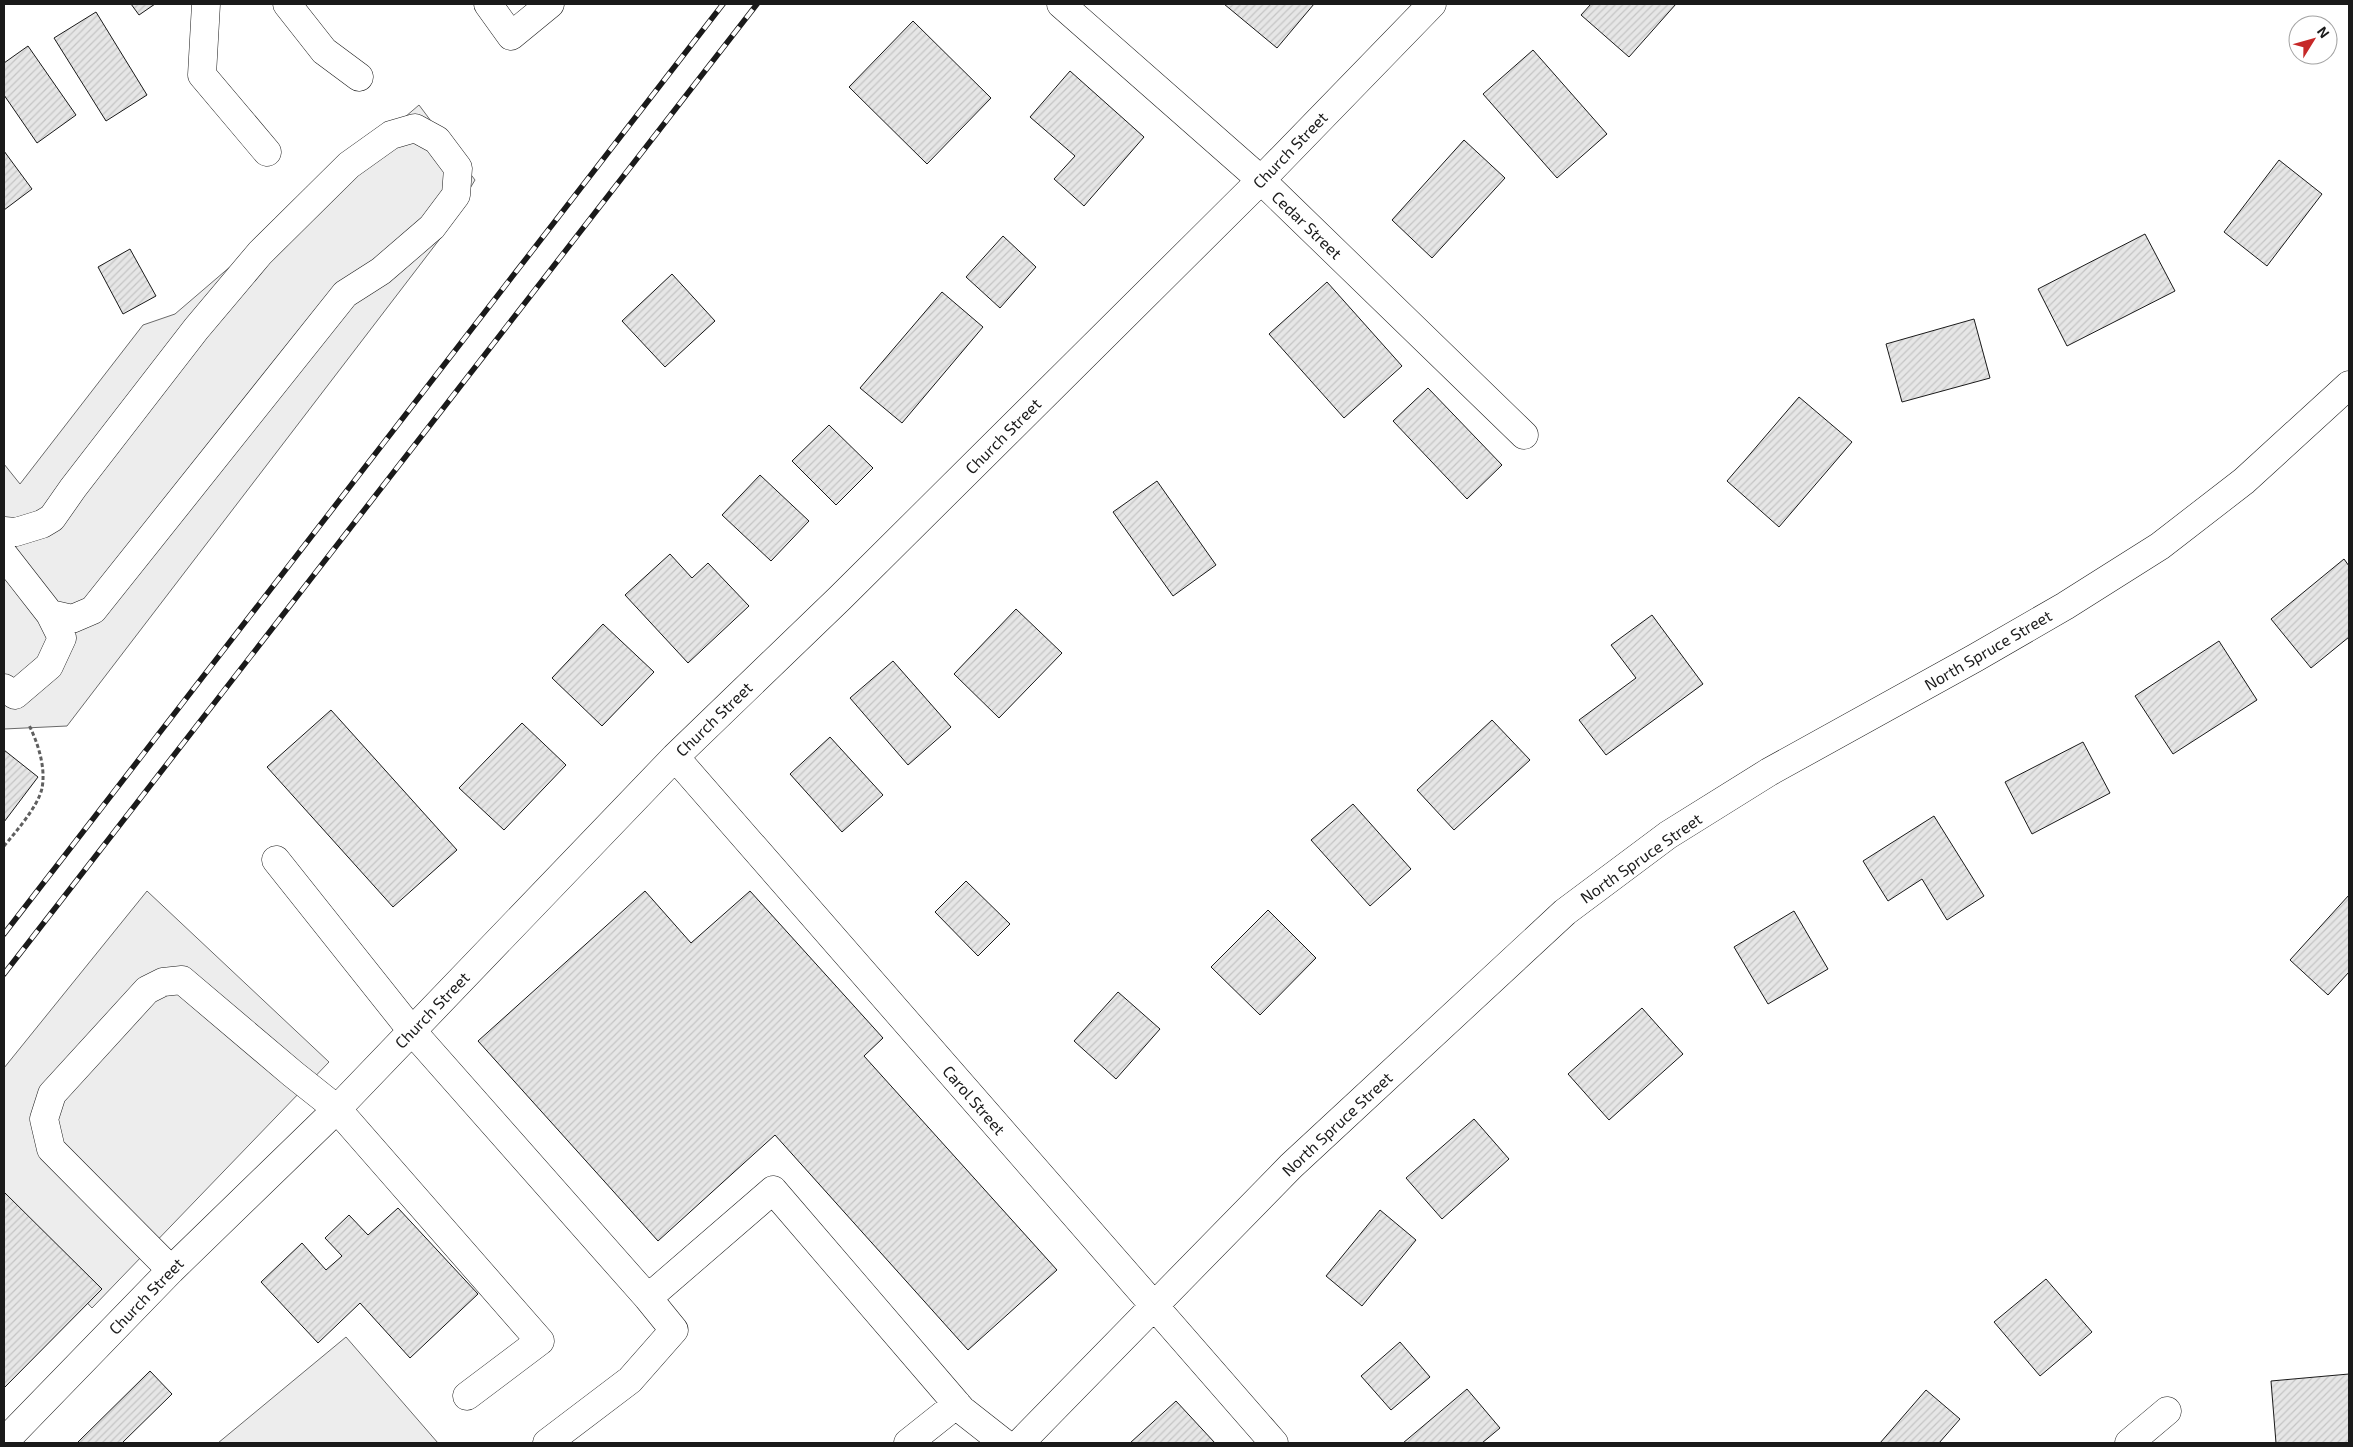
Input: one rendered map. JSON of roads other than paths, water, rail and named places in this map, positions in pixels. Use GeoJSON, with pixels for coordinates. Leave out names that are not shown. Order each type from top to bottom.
{"type":"FeatureCollection","features":[{"type":"Feature","properties":{"kind":"street"},"geometry":{"type":"LineString","coordinates":[[206,4],[202,75],[267,152]]}},
{"type":"Feature","properties":{"kind":"street"},"geometry":{"type":"LineString","coordinates":[[287,4],[324,51],[359,77]]}},
{"type":"Feature","properties":{"kind":"street"},"geometry":{"type":"LineString","coordinates":[[488,4],[511,36],[550,4]]}},
{"type":"Feature","properties":{"kind":"street","name":"Cedar Street"},"geometry":{"type":"LineString","coordinates":[[1061,4],[1261,180],[1524,435]]}},
{"type":"Feature","properties":{"kind":"street","name":"Church Street"},"geometry":{"type":"LineString","coordinates":[[4,1442],[171,1270],[337,1109],[675,757],[840,598],[1261,180],[1432,4]]}},
{"type":"Feature","properties":{"kind":"street"},"geometry":{"type":"LineString","coordinates":[[4,531],[16,532],[42,524],[52,518],[196,329],[247,268],[293,219],[349,166],[392,135],[415,128],[437,140],[458,168],[456,195],[432,227],[381,272],[345,294],[93,610],[72,619],[50,614]]}},
{"type":"Feature","properties":{"kind":"street","name":"North Spruce Street"},"geometry":{"type":"LineString","coordinates":[[1020,1443],[1291,1166],[1565,912],[1668,835],[1769,772],[1983,654],[2065,606],[2160,546],[2244,481],[2349,385]]}},
{"type":"Feature","properties":{"kind":"street"},"geometry":{"type":"LineString","coordinates":[[4,555],[50,614],[62,638],[49,666],[10,691]]}},
{"type":"Feature","properties":{"kind":"street","name":"Carol Street"},"geometry":{"type":"LineString","coordinates":[[675,757],[1274,1443]]}},
{"type":"Feature","properties":{"kind":"street"},"geometry":{"type":"LineString","coordinates":[[276,860],[412,1031],[648,1298],[674,1330],[630,1380],[547,1443]]}},
{"type":"Feature","properties":{"kind":"street"},"geometry":{"type":"LineString","coordinates":[[171,1270],[51,1149],[44,1119],[52,1094],[147,990],[163,982],[182,980],[337,1109],[540,1341],[467,1396]]}},
{"type":"Feature","properties":{"kind":"street"},"geometry":{"type":"LineString","coordinates":[[648,1298],[773,1190],[957,1404],[1004,1443]]}},
{"type":"Feature","properties":{"kind":"street"},"geometry":{"type":"LineString","coordinates":[[908,1443],[957,1404]]}},
{"type":"Feature","properties":{"kind":"street"},"geometry":{"type":"LineString","coordinates":[[2130,1443],[2167,1411]]}},
{"type":"Feature","properties":{"kind":"railway"},"geometry":{"type":"LineString","coordinates":[[4,934],[723,4]]}},
{"type":"Feature","properties":{"kind":"railway"},"geometry":{"type":"LineString","coordinates":[[4,974],[757,4]]}}]}
